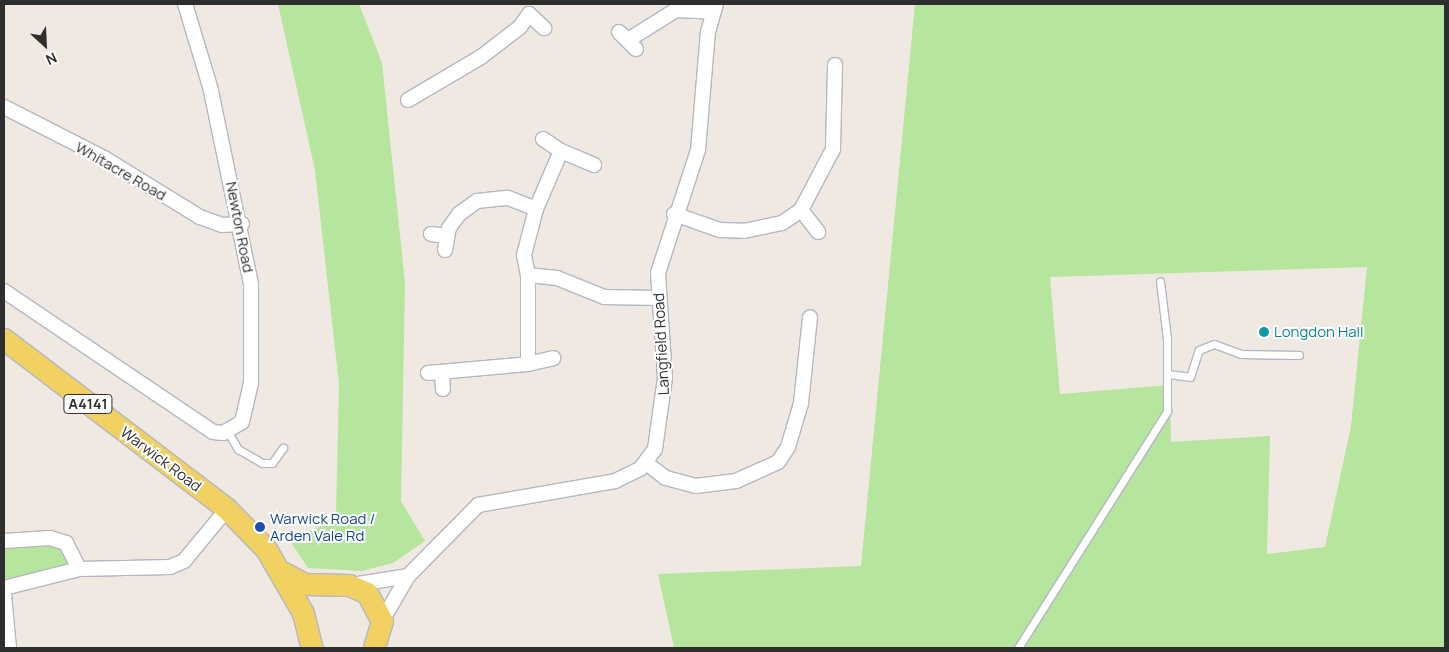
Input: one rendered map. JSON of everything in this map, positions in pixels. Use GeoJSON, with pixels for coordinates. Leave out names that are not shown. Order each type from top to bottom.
{"type":"FeatureCollection","features":[{"type":"Feature","properties":{"kind":"main road","name":"Warwick Road"},"geometry":{"type":"LineString","coordinates":[[4,339],[227,509],[284,573],[305,584],[341,586]]}},
{"type":"Feature","properties":{"kind":"main road","name":"Warwick Road"},"geometry":{"type":"LineString","coordinates":[[284,573],[307,636]]}},
{"type":"Feature","properties":{"kind":"main road","name":"Warwick Road"},"geometry":{"type":"LineString","coordinates":[[307,636],[316,594],[341,586]]}},
{"type":"Feature","properties":{"kind":"main road"},"geometry":{"type":"LineString","coordinates":[[341,586],[367,593],[382,621],[376,647]]}},
{"type":"Feature","properties":{"kind":"street","name":"Newton Road"},"geometry":{"type":"LineString","coordinates":[[185,4],[196,30],[242,224],[251,284],[252,383],[242,422],[228,432]]}},
{"type":"Feature","properties":{"kind":"street","name":"Langfield Road"},"geometry":{"type":"LineString","coordinates":[[628,40],[676,10],[714,8],[701,132],[674,214],[658,273],[657,298],[664,408],[659,440],[646,463]]}},
{"type":"Feature","properties":{"kind":"street"},"geometry":{"type":"LineString","coordinates":[[418,99],[481,57],[520,27],[525,9],[544,28]]}},
{"type":"Feature","properties":{"kind":"street"},"geometry":{"type":"LineString","coordinates":[[674,214],[720,230],[744,230],[782,223],[801,210],[833,149],[835,65]]}},
{"type":"Feature","properties":{"kind":"street","name":"Whitacre Road"},"geometry":{"type":"LineString","coordinates":[[4,107],[104,158],[200,217],[222,225],[242,224]]}},
{"type":"Feature","properties":{"kind":"street"},"geometry":{"type":"LineString","coordinates":[[543,139],[561,151],[594,165]]}},
{"type":"Feature","properties":{"kind":"street"},"geometry":{"type":"LineString","coordinates":[[528,364],[528,275],[524,255],[536,209],[561,151]]}},
{"type":"Feature","properties":{"kind":"street"},"geometry":{"type":"LineString","coordinates":[[445,250],[447,236],[459,214],[477,200],[508,198],[536,209]]}},
{"type":"Feature","properties":{"kind":"street"},"geometry":{"type":"LineString","coordinates":[[801,210],[818,232]]}},
{"type":"Feature","properties":{"kind":"street"},"geometry":{"type":"LineString","coordinates":[[431,234],[447,236]]}},
{"type":"Feature","properties":{"kind":"street"},"geometry":{"type":"LineString","coordinates":[[528,275],[557,278],[604,297],[657,298]]}},
{"type":"Feature","properties":{"kind":"street"},"geometry":{"type":"LineString","coordinates":[[4,291],[213,432],[228,432]]}},
{"type":"Feature","properties":{"kind":"street"},"geometry":{"type":"LineString","coordinates":[[382,621],[408,576],[478,505],[615,481],[646,463],[666,478],[696,486],[736,480],[778,462],[788,448],[801,403],[810,317]]}},
{"type":"Feature","properties":{"kind":"street"},"geometry":{"type":"LineString","coordinates":[[442,389],[435,373],[528,364],[553,358]]}},
{"type":"Feature","properties":{"kind":"street"},"geometry":{"type":"LineString","coordinates":[[4,588],[79,569],[170,567],[184,561],[227,509]]}},
{"type":"Feature","properties":{"kind":"street"},"geometry":{"type":"LineString","coordinates":[[4,541],[50,538],[66,543],[79,569]]}},
{"type":"Feature","properties":{"kind":"street"},"geometry":{"type":"LineString","coordinates":[[341,586],[408,576]]}},
{"type":"Feature","properties":{"kind":"street"},"geometry":{"type":"LineString","coordinates":[[4,595],[9,648]]}},
{"type":"Feature","properties":{"kind":"lane"},"geometry":{"type":"LineString","coordinates":[[1018,648],[1167,411],[1167,374],[1160,281]]}},
{"type":"Feature","properties":{"kind":"lane"},"geometry":{"type":"LineString","coordinates":[[1167,374],[1190,377],[1199,350],[1214,344],[1241,354],[1299,355]]}},
{"type":"Feature","properties":{"kind":"lane"},"geometry":{"type":"LineString","coordinates":[[228,432],[238,449],[262,463],[272,464],[283,448]]}},
{"type":"Feature","properties":{"kind":"green space"},"geometry":{"type":"Polygon","coordinates":[[[278,4],[359,4],[382,63],[405,283],[401,501],[425,541],[393,563],[362,571],[308,568],[290,541],[336,519],[339,384],[315,170],[278,4]]]}},
{"type":"Feature","properties":{"kind":"green space"},"geometry":{"type":"Polygon","coordinates":[[[915,4],[1445,4],[1445,648],[674,648],[658,574],[861,566],[915,4]],[[1367,267],[1050,277],[1060,394],[1170,385],[1171,442],[1270,436],[1267,554],[1325,547],[1351,426],[1367,267]]]}},
{"type":"Feature","properties":{"kind":"green space"},"geometry":{"type":"Polygon","coordinates":[[[57,544],[67,550],[71,566],[4,583],[4,547],[57,544]]]}},
{"type":"Feature","properties":{"kind":"place","name":"Longdon Hall"},"geometry":{"type":"Point","coordinates":[1264,332]}},
{"type":"Feature","properties":{"kind":"place","name":"Warwick Road / Arden Vale Rd"},"geometry":{"type":"Point","coordinates":[260,527]}}]}
